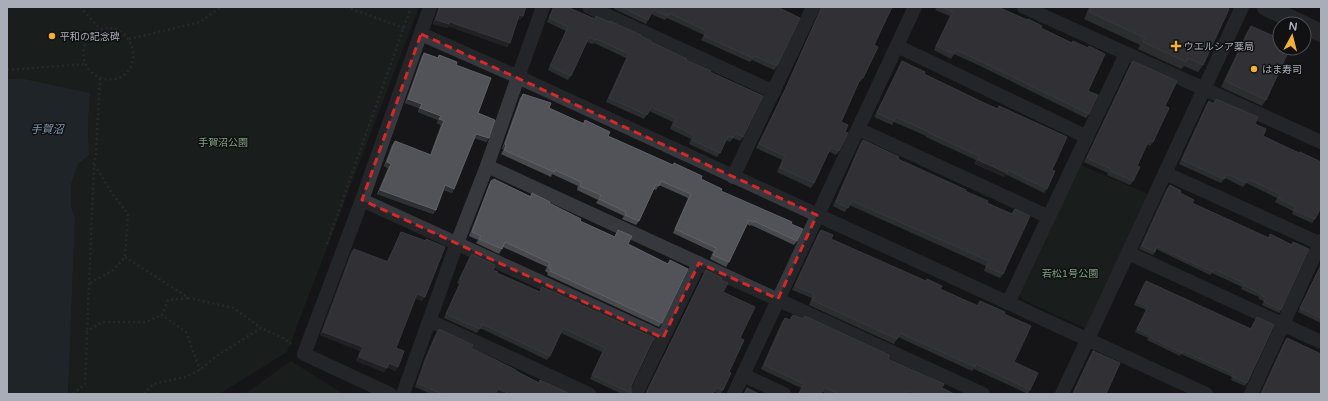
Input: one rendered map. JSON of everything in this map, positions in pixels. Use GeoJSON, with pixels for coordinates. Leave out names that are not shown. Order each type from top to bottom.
{"type":"FeatureCollection","features":[{"type":"Feature","properties":{"kind":"street"},"geometry":{"type":"LineString","coordinates":[[390,394],[304,354],[362,200],[430,7]]}},
{"type":"Feature","properties":{"kind":"street"},"geometry":{"type":"LineString","coordinates":[[403,394],[544,7]]}},
{"type":"Feature","properties":{"kind":"street"},"geometry":{"type":"LineString","coordinates":[[589,7],[774,92]]}},
{"type":"Feature","properties":{"kind":"street"},"geometry":{"type":"LineString","coordinates":[[734,394],[915,7]]}},
{"type":"Feature","properties":{"kind":"street"},"geometry":{"type":"LineString","coordinates":[[1024,7],[1321,142]]}},
{"type":"Feature","properties":{"kind":"street"},"geometry":{"type":"LineString","coordinates":[[1062,394],[1242,7]]}},
{"type":"Feature","properties":{"kind":"street"},"geometry":{"type":"LineString","coordinates":[[1266,7],[1286,16]]}},
{"type":"Feature","properties":{"kind":"street"},"geometry":{"type":"LineString","coordinates":[[733,177],[774,92],[808,9]]}},
{"type":"Feature","properties":{"kind":"street"},"geometry":{"type":"LineString","coordinates":[[1312,28],[1321,33]]}},
{"type":"Feature","properties":{"kind":"street"},"geometry":{"type":"LineString","coordinates":[[421,34],[518,77],[1206,394]]}},
{"type":"Feature","properties":{"kind":"street"},"geometry":{"type":"LineString","coordinates":[[897,46],[1086,137]]}},
{"type":"Feature","properties":{"kind":"street"},"geometry":{"type":"LineString","coordinates":[[1008,303],[1126,54]]}},
{"type":"Feature","properties":{"kind":"street"},"geometry":{"type":"LineString","coordinates":[[858,129],[1049,217]]}},
{"type":"Feature","properties":{"kind":"street"},"geometry":{"type":"LineString","coordinates":[[487,166],[778,299],[975,392]]}},
{"type":"Feature","properties":{"kind":"street"},"geometry":{"type":"LineString","coordinates":[[1165,173],[1321,243],[1251,394]]}},
{"type":"Feature","properties":{"kind":"street"},"geometry":{"type":"LineString","coordinates":[[362,200],[663,338]]}},
{"type":"Feature","properties":{"kind":"street"},"geometry":{"type":"LineString","coordinates":[[1128,254],[1321,342]]}},
{"type":"Feature","properties":{"kind":"street"},"geometry":{"type":"LineString","coordinates":[[636,394],[698,263]]}},
{"type":"Feature","properties":{"kind":"street"},"geometry":{"type":"LineString","coordinates":[[430,321],[589,394]]}},
{"type":"Feature","properties":{"kind":"street"},"geometry":{"type":"LineString","coordinates":[[743,375],[784,394]]}},
{"type":"Feature","properties":{"kind":"path"},"geometry":{"type":"LineString","coordinates":[[80,7],[100,29]]}},
{"type":"Feature","properties":{"kind":"path"},"geometry":{"type":"LineString","coordinates":[[129,39],[200,22],[221,7]]}},
{"type":"Feature","properties":{"kind":"path"},"geometry":{"type":"LineString","coordinates":[[346,7],[421,34]]}},
{"type":"Feature","properties":{"kind":"path"},"geometry":{"type":"LineString","coordinates":[[326,247],[411,7]]}},
{"type":"Feature","properties":{"kind":"path"},"geometry":{"type":"LineString","coordinates":[[100,29],[115,29],[123,33],[129,39],[134,52],[133,58],[129,69],[119,78],[111,79],[97,77],[85,64],[85,45],[91,34],[100,29]]}},
{"type":"Feature","properties":{"kind":"path"},"geometry":{"type":"LineString","coordinates":[[7,70],[85,64]]}},
{"type":"Feature","properties":{"kind":"path"},"geometry":{"type":"LineString","coordinates":[[73,394],[85,384],[94,164],[96,154],[100,78]]}},
{"type":"Feature","properties":{"kind":"path"},"geometry":{"type":"LineString","coordinates":[[89,284],[112,271],[125,257],[128,214],[94,164]]}},
{"type":"Feature","properties":{"kind":"path"},"geometry":{"type":"LineString","coordinates":[[125,257],[189,298]]}},
{"type":"Feature","properties":{"kind":"path"},"geometry":{"type":"LineString","coordinates":[[86,332],[102,322],[146,322],[162,315],[168,300],[189,298],[234,308],[261,328],[285,339],[304,354]]}},
{"type":"Feature","properties":{"kind":"path"},"geometry":{"type":"LineString","coordinates":[[162,315],[186,332],[200,370]]}},
{"type":"Feature","properties":{"kind":"path"},"geometry":{"type":"LineString","coordinates":[[144,394],[153,384],[185,377],[200,370],[215,357],[261,328]]}},
{"type":"Feature","properties":{"kind":"path"},"geometry":{"type":"LineString","coordinates":[[292,344],[294,337]]}},
{"type":"Feature","properties":{"kind":"highlighted area"},"geometry":{"type":"Polygon","coordinates":[[[421,34],[817,215],[778,299],[699,263],[663,338],[362,200],[421,34]]]}},
{"type":"Feature","properties":{"kind":"green space","name":"手賀沼公園"},"geometry":{"type":"Polygon","coordinates":[[[7,7],[419,7],[287,352],[219,394],[68,394],[75,218],[71,205],[71,184],[78,164],[89,155],[88,126],[90,93],[20,78],[7,79],[7,7]]]}},
{"type":"Feature","properties":{"kind":"green space","name":"若松1号公園"},"geometry":{"type":"Polygon","coordinates":[[[1078,164],[1148,194],[1087,329],[1023,300],[1018,291],[1078,164]]]}},
{"type":"Feature","properties":{"kind":"green space"},"geometry":{"type":"Polygon","coordinates":[[[291,361],[343,394],[245,394],[291,361]]]}},
{"type":"Feature","properties":{"kind":"water","name":"手賀沼"},"geometry":{"type":"Polygon","coordinates":[[[20,78],[90,93],[88,126],[89,155],[78,164],[71,184],[71,205],[75,218],[68,394],[7,394],[7,79],[20,78]]]}},
{"type":"Feature","properties":{"kind":"building"},"geometry":{"type":"Polygon","coordinates":[[[440,7],[526,7],[523,16],[519,15],[510,43],[450,22],[449,24],[436,20],[440,7]]]}},
{"type":"Feature","properties":{"kind":"building"},"geometry":{"type":"Polygon","coordinates":[[[554,7],[567,7],[595,19],[596,16],[609,22],[610,21],[641,35],[651,42],[711,71],[710,72],[763,96],[743,137],[735,133],[733,138],[728,136],[720,153],[692,140],[694,135],[673,125],[676,118],[651,107],[647,115],[609,98],[629,54],[596,39],[589,37],[571,76],[550,66],[568,27],[549,18],[554,7]]]}},
{"type":"Feature","properties":{"kind":"building"},"geometry":{"type":"Polygon","coordinates":[[[621,7],[777,7],[800,18],[777,66],[754,56],[753,58],[704,36],[707,31],[669,13],[668,16],[653,10],[648,20],[621,7]]]}},
{"type":"Feature","properties":{"kind":"building"},"geometry":{"type":"Polygon","coordinates":[[[822,7],[892,7],[874,45],[878,47],[863,78],[861,77],[841,122],[848,125],[845,132],[848,133],[839,151],[831,147],[814,183],[780,168],[785,156],[759,144],[822,7]]]}},
{"type":"Feature","properties":{"kind":"building"},"geometry":{"type":"Polygon","coordinates":[[[942,7],[998,7],[1027,20],[1028,19],[1042,26],[1041,28],[1072,43],[1073,41],[1088,48],[1089,46],[1105,54],[1088,91],[1098,95],[1089,114],[956,50],[954,54],[936,46],[953,12],[942,7]]]}},
{"type":"Feature","properties":{"kind":"building","name":"ウエルシア薬局"},"geometry":{"type":"Polygon","coordinates":[[[1091,7],[1225,7],[1229,9],[1203,65],[1188,58],[1186,62],[1143,42],[1145,38],[1089,12],[1091,7]]]}},
{"type":"Feature","properties":{"kind":"building","name":"はま寿司"},"geometry":{"type":"Polygon","coordinates":[[[1251,26],[1272,35],[1272,56],[1286,56],[1266,100],[1225,81],[1251,26]]]}},
{"type":"Feature","properties":{"kind":"building"},"geometry":{"type":"Polygon","coordinates":[[[424,53],[438,58],[439,55],[457,62],[456,65],[491,78],[478,113],[495,120],[489,138],[476,134],[454,189],[445,185],[436,210],[380,190],[391,164],[387,162],[395,141],[431,155],[444,121],[439,119],[441,116],[420,108],[422,104],[408,99],[424,53]]]}},
{"type":"Feature","properties":{"kind":"building"},"geometry":{"type":"Polygon","coordinates":[[[902,61],[925,72],[924,74],[984,103],[998,109],[999,106],[1067,137],[1052,170],[1055,171],[1047,189],[1008,170],[1007,173],[978,160],[979,156],[896,117],[894,121],[877,113],[902,61]]]}},
{"type":"Feature","properties":{"kind":"building"},"geometry":{"type":"Polygon","coordinates":[[[1133,61],[1177,81],[1165,106],[1169,108],[1153,142],[1149,140],[1137,166],[1140,167],[1133,181],[1110,171],[1111,169],[1087,158],[1133,61]]]}},
{"type":"Feature","properties":{"kind":"building"},"geometry":{"type":"Polygon","coordinates":[[[523,94],[551,103],[549,108],[584,124],[585,120],[610,132],[608,136],[673,165],[674,163],[702,176],[701,179],[722,189],[721,191],[792,222],[791,224],[803,229],[797,241],[749,220],[729,262],[713,255],[716,248],[675,229],[691,194],[661,181],[659,186],[656,184],[639,221],[625,215],[626,212],[599,199],[601,195],[580,186],[581,182],[504,150],[523,94]]]}},
{"type":"Feature","properties":{"kind":"building"},"geometry":{"type":"Polygon","coordinates":[[[1216,99],[1258,117],[1255,124],[1266,129],[1263,136],[1321,162],[1321,207],[1315,219],[1294,210],[1296,207],[1278,198],[1280,194],[1248,179],[1246,183],[1227,174],[1224,179],[1182,160],[1209,101],[1214,104],[1216,99]]]}},
{"type":"Feature","properties":{"kind":"building"},"geometry":{"type":"Polygon","coordinates":[[[863,140],[899,157],[898,159],[988,201],[987,203],[1012,214],[1015,209],[1030,216],[1003,274],[986,267],[989,261],[852,201],[848,208],[836,202],[863,140]]]}},
{"type":"Feature","properties":{"kind":"building"},"geometry":{"type":"Polygon","coordinates":[[[494,179],[531,197],[532,193],[581,219],[580,221],[615,237],[618,230],[632,236],[628,244],[668,264],[670,260],[688,269],[662,323],[550,271],[551,269],[548,267],[550,263],[505,242],[502,249],[479,239],[481,236],[472,232],[491,181],[494,179]]]}},
{"type":"Feature","properties":{"kind":"building"},"geometry":{"type":"Polygon","coordinates":[[[1170,185],[1181,191],[1180,193],[1194,200],[1192,203],[1269,238],[1270,234],[1292,245],[1293,242],[1309,249],[1281,310],[1264,302],[1266,298],[1261,295],[1262,294],[1243,285],[1244,283],[1214,269],[1213,272],[1156,246],[1155,252],[1142,246],[1170,185]]]}},
{"type":"Feature","properties":{"kind":"building"},"geometry":{"type":"Polygon","coordinates":[[[821,230],[833,235],[831,239],[926,281],[927,279],[942,286],[940,289],[978,306],[980,301],[1031,326],[1014,362],[1038,373],[1030,390],[976,364],[975,367],[900,333],[897,339],[812,300],[814,294],[795,286],[821,230]]]}},
{"type":"Feature","properties":{"kind":"building"},"geometry":{"type":"Polygon","coordinates":[[[401,232],[426,241],[426,239],[445,247],[425,297],[417,294],[396,348],[404,351],[398,367],[389,363],[387,368],[359,357],[363,347],[323,332],[354,249],[388,262],[401,232]]]}},
{"type":"Feature","properties":{"kind":"building"},"geometry":{"type":"Polygon","coordinates":[[[472,254],[495,265],[493,270],[498,272],[497,273],[540,292],[542,287],[654,338],[631,386],[631,393],[592,375],[605,348],[563,328],[550,356],[482,324],[480,329],[446,314],[472,254]]]}},
{"type":"Feature","properties":{"kind":"building"},"geometry":{"type":"Polygon","coordinates":[[[1321,265],[1321,318],[1300,308],[1321,265]]]}},
{"type":"Feature","properties":{"kind":"building"},"geometry":{"type":"Polygon","coordinates":[[[706,270],[722,278],[721,280],[728,283],[723,292],[755,307],[740,338],[744,340],[729,372],[731,373],[723,390],[716,387],[713,394],[646,394],[706,270]]]}},
{"type":"Feature","properties":{"kind":"building"},"geometry":{"type":"Polygon","coordinates":[[[1146,281],[1251,329],[1257,317],[1274,325],[1247,383],[1233,377],[1234,374],[1183,351],[1182,353],[1137,329],[1148,307],[1136,302],[1146,281]]]}},
{"type":"Feature","properties":{"kind":"building"},"geometry":{"type":"Polygon","coordinates":[[[793,315],[803,319],[805,316],[889,355],[888,359],[944,384],[942,388],[954,394],[916,394],[908,390],[906,394],[839,394],[824,387],[821,394],[799,394],[804,384],[764,365],[785,318],[790,320],[793,315]]]}},
{"type":"Feature","properties":{"kind":"building"},"geometry":{"type":"Polygon","coordinates":[[[439,329],[473,345],[471,348],[539,383],[540,380],[571,394],[510,394],[498,389],[495,394],[442,394],[417,383],[439,329]]]}},
{"type":"Feature","properties":{"kind":"building"},"geometry":{"type":"Polygon","coordinates":[[[1287,338],[1321,354],[1321,394],[1262,393],[1287,338]]]}},
{"type":"Feature","properties":{"kind":"building"},"geometry":{"type":"Polygon","coordinates":[[[1093,351],[1120,363],[1106,394],[1073,394],[1093,351]]]}},
{"type":"Feature","properties":{"kind":"building"},"geometry":{"type":"Polygon","coordinates":[[[747,388],[759,394],[744,394],[747,388]]]}},
{"type":"Feature","properties":{"kind":"place","name":"平和の記念碑"},"geometry":{"type":"Point","coordinates":[52,36]}},
{"type":"Feature","properties":{"kind":"place","name":"ウエルシア薬局"},"geometry":{"type":"Point","coordinates":[1176,46]}},
{"type":"Feature","properties":{"kind":"place","name":"はま寿司"},"geometry":{"type":"Point","coordinates":[1254,69]}}]}
